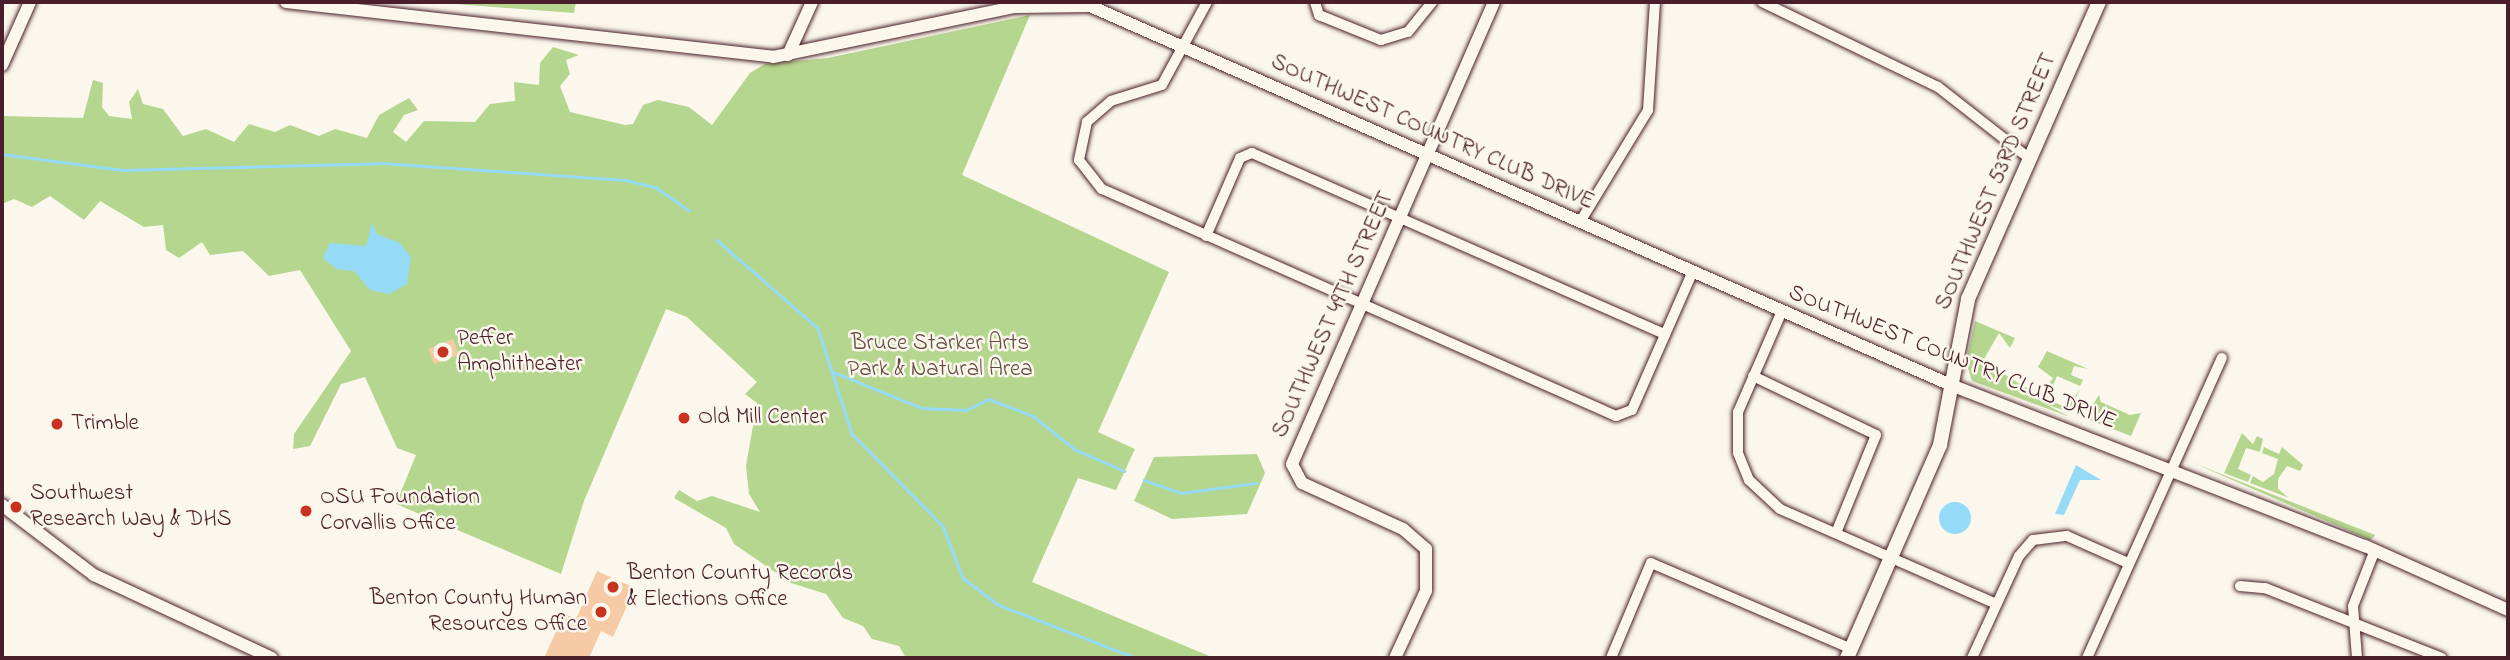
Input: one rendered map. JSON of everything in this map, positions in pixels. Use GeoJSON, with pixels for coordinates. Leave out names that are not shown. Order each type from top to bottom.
{"type":"FeatureCollection","features":[{"type":"Feature","properties":{"kind":"main road","name":"SOUTHWEST 53RD STREET"},"geometry":{"type":"LineString","coordinates":[[1849,654],[1940,445],[1968,299],[2099,2]]}},
{"type":"Feature","properties":{"kind":"street"},"geometry":{"type":"LineString","coordinates":[[2,65],[30,2]]}},
{"type":"Feature","properties":{"kind":"street","name":"SOUTHWEST COUNTRY CLUB DRIVE"},"geometry":{"type":"LineString","coordinates":[[286,2],[697,51],[788,55],[1043,3],[1107,6],[1187,47],[1428,155],[1951,384],[2375,551],[2508,610]]}},
{"type":"Feature","properties":{"kind":"street"},"geometry":{"type":"LineString","coordinates":[[788,55],[812,2]]}},
{"type":"Feature","properties":{"kind":"street"},"geometry":{"type":"LineString","coordinates":[[1207,2],[1187,47],[1162,85],[1098,108],[1079,139],[1079,160],[1102,189],[1620,416],[1632,410],[1693,271]]}},
{"type":"Feature","properties":{"kind":"street"},"geometry":{"type":"LineString","coordinates":[[1315,2],[1319,15],[1381,40],[1418,25],[1432,2]]}},
{"type":"Feature","properties":{"kind":"street","name":"SOUTHWEST 49TH STREET"},"geometry":{"type":"LineString","coordinates":[[1395,658],[1426,591],[1426,549],[1403,529],[1302,483],[1292,464],[1494,2]]}},
{"type":"Feature","properties":{"kind":"street"},"geometry":{"type":"LineString","coordinates":[[1580,222],[1648,110],[1656,2]]}},
{"type":"Feature","properties":{"kind":"street"},"geometry":{"type":"LineString","coordinates":[[1762,2],[1937,88],[2030,159]]}},
{"type":"Feature","properties":{"kind":"street"},"geometry":{"type":"LineString","coordinates":[[1206,236],[1240,158],[1248,153],[1665,334]]}},
{"type":"Feature","properties":{"kind":"street"},"geometry":{"type":"LineString","coordinates":[[1782,311],[1753,376],[1736,427],[1742,467],[1768,500],[1996,604]]}},
{"type":"Feature","properties":{"kind":"street"},"geometry":{"type":"LineString","coordinates":[[2087,658],[2222,358]]}},
{"type":"Feature","properties":{"kind":"street"},"geometry":{"type":"LineString","coordinates":[[1753,376],[1876,435],[1836,533]]}},
{"type":"Feature","properties":{"kind":"street"},"geometry":{"type":"LineString","coordinates":[[2,505],[94,575],[272,658]]}},
{"type":"Feature","properties":{"kind":"street"},"geometry":{"type":"LineString","coordinates":[[1972,658],[2022,550],[2041,536],[2067,536],[2128,563]]}},
{"type":"Feature","properties":{"kind":"street"},"geometry":{"type":"LineString","coordinates":[[2357,658],[2353,606],[2375,551]]}},
{"type":"Feature","properties":{"kind":"street"},"geometry":{"type":"LineString","coordinates":[[1611,658],[1651,563],[1849,654]]}},
{"type":"Feature","properties":{"kind":"street"},"geometry":{"type":"LineString","coordinates":[[2239,586],[2265,588],[2442,658]]}},
{"type":"Feature","properties":{"kind":"green space"},"geometry":{"type":"Polygon","coordinates":[[[429,2],[576,2],[574,13],[429,2]]]}},
{"type":"Feature","properties":{"kind":"green space","name":"Bruce Starker Arts Park & Natural Area"},"geometry":{"type":"Polygon","coordinates":[[[1030,15],[962,175],[1169,272],[1098,432],[1135,449],[1116,490],[1078,478],[1032,582],[1214,658],[906,658],[899,646],[872,639],[863,626],[843,618],[826,594],[791,583],[734,544],[726,528],[674,498],[679,490],[697,501],[712,496],[760,512],[749,494],[746,466],[757,403],[745,394],[757,382],[687,317],[666,309],[584,501],[561,574],[396,504],[416,455],[397,448],[365,377],[341,384],[310,446],[293,449],[294,434],[351,351],[300,270],[269,276],[243,251],[210,255],[202,242],[179,258],[166,250],[163,225],[144,227],[100,201],[84,220],[50,196],[32,207],[14,199],[2,204],[2,116],[83,118],[93,80],[103,83],[102,107],[109,116],[132,119],[129,102],[138,89],[143,104],[163,109],[183,136],[206,129],[234,142],[249,124],[275,132],[290,125],[319,136],[335,129],[367,138],[379,115],[409,98],[418,110],[404,115],[393,132],[406,142],[424,121],[475,122],[490,104],[515,101],[514,82],[539,85],[540,63],[553,47],[579,55],[566,60],[570,74],[560,86],[570,112],[625,125],[633,124],[643,105],[658,100],[689,107],[712,125],[750,73],[765,64],[828,58],[1030,15]]]}},
{"type":"Feature","properties":{"kind":"green space"},"geometry":{"type":"Polygon","coordinates":[[[1975,321],[2015,338],[2010,348],[1999,333],[1984,359],[1997,369],[1992,375],[1998,370],[2023,386],[2021,393],[2025,387],[2039,397],[2053,378],[2038,367],[2047,351],[2088,369],[2074,366],[2071,375],[2083,380],[2080,386],[2057,376],[2047,399],[2067,408],[2080,389],[2069,412],[2045,404],[2070,417],[1972,381],[1966,362],[1975,321]]]}},
{"type":"Feature","properties":{"kind":"green space"},"geometry":{"type":"Polygon","coordinates":[[[2099,395],[2101,402],[2130,415],[2141,413],[2131,436],[2084,418],[2099,395]]]}},
{"type":"Feature","properties":{"kind":"green space"},"geometry":{"type":"Polygon","coordinates":[[[2242,433],[2253,444],[2257,436],[2263,439],[2260,452],[2246,448],[2238,469],[2251,475],[2248,482],[2224,473],[2242,433]]]}},
{"type":"Feature","properties":{"kind":"green space"},"geometry":{"type":"Polygon","coordinates":[[[2264,447],[2279,454],[2282,447],[2303,465],[2300,471],[2287,466],[2278,479],[2278,489],[2289,498],[2250,483],[2253,476],[2263,482],[2274,474],[2278,459],[2262,453],[2264,447]]]}},
{"type":"Feature","properties":{"kind":"green space"},"geometry":{"type":"Polygon","coordinates":[[[1257,454],[1265,473],[1247,514],[1172,519],[1134,501],[1154,457],[1257,454]]]}},
{"type":"Feature","properties":{"kind":"green space"},"geometry":{"type":"Polygon","coordinates":[[[2191,462],[2375,535],[2375,536],[2370,540],[2191,462]]]}},
{"type":"Feature","properties":{"kind":"water"},"geometry":{"type":"Polygon","coordinates":[[[372,223],[377,234],[400,243],[411,257],[407,284],[389,294],[370,290],[354,271],[337,269],[323,258],[330,243],[366,246],[372,223]]]}},
{"type":"Feature","properties":{"kind":"water"},"geometry":{"type":"Polygon","coordinates":[[[2076,465],[2101,480],[2080,480],[2064,515],[2055,514],[2076,465]]]}},
{"type":"Feature","properties":{"kind":"water"},"geometry":{"type":"Polygon","coordinates":[[[1955,502],[1966,507],[1971,518],[1966,529],[1955,534],[1944,529],[1939,518],[1944,507],[1955,502]]]}},
{"type":"Feature","properties":{"kind":"building","name":"Peffer Amphitheater"},"geometry":{"type":"Polygon","coordinates":[[[453,339],[459,355],[434,364],[428,349],[453,339]]]}},
{"type":"Feature","properties":{"kind":"building"},"geometry":{"type":"Polygon","coordinates":[[[597,571],[635,588],[613,637],[601,631],[589,658],[544,658],[564,614],[576,619],[597,571]]]}},
{"type":"Feature","properties":{"kind":"waterway"},"geometry":{"type":"LineString","coordinates":[[2,154],[122,170],[382,163],[626,180],[657,188],[689,210]]}},
{"type":"Feature","properties":{"kind":"waterway"},"geometry":{"type":"LineString","coordinates":[[717,240],[818,328],[852,434],[943,526],[963,578],[999,605],[1136,658]]}},
{"type":"Feature","properties":{"kind":"waterway"},"geometry":{"type":"LineString","coordinates":[[833,372],[922,408],[966,410],[989,399],[1033,416],[1076,450],[1125,471]]}},
{"type":"Feature","properties":{"kind":"waterway"},"geometry":{"type":"LineString","coordinates":[[1144,480],[1181,493],[1256,483]]}},
{"type":"Feature","properties":{"kind":"place","name":"Peffer Amphitheater"},"geometry":{"type":"Point","coordinates":[443,352]}},
{"type":"Feature","properties":{"kind":"place","name":"Old Mill Center"},"geometry":{"type":"Point","coordinates":[684,418]}},
{"type":"Feature","properties":{"kind":"place","name":"Trimble"},"geometry":{"type":"Point","coordinates":[57,424]}},
{"type":"Feature","properties":{"kind":"place","name":"Southwest Research Way & DHS"},"geometry":{"type":"Point","coordinates":[16,507]}},
{"type":"Feature","properties":{"kind":"place","name":"OSU Foundation Corvallis Office"},"geometry":{"type":"Point","coordinates":[306,511]}},
{"type":"Feature","properties":{"kind":"place","name":"Benton County Records & Elections Office"},"geometry":{"type":"Point","coordinates":[613,587]}},
{"type":"Feature","properties":{"kind":"place","name":"Benton County Human Resources Office"},"geometry":{"type":"Point","coordinates":[601,612]}}]}
